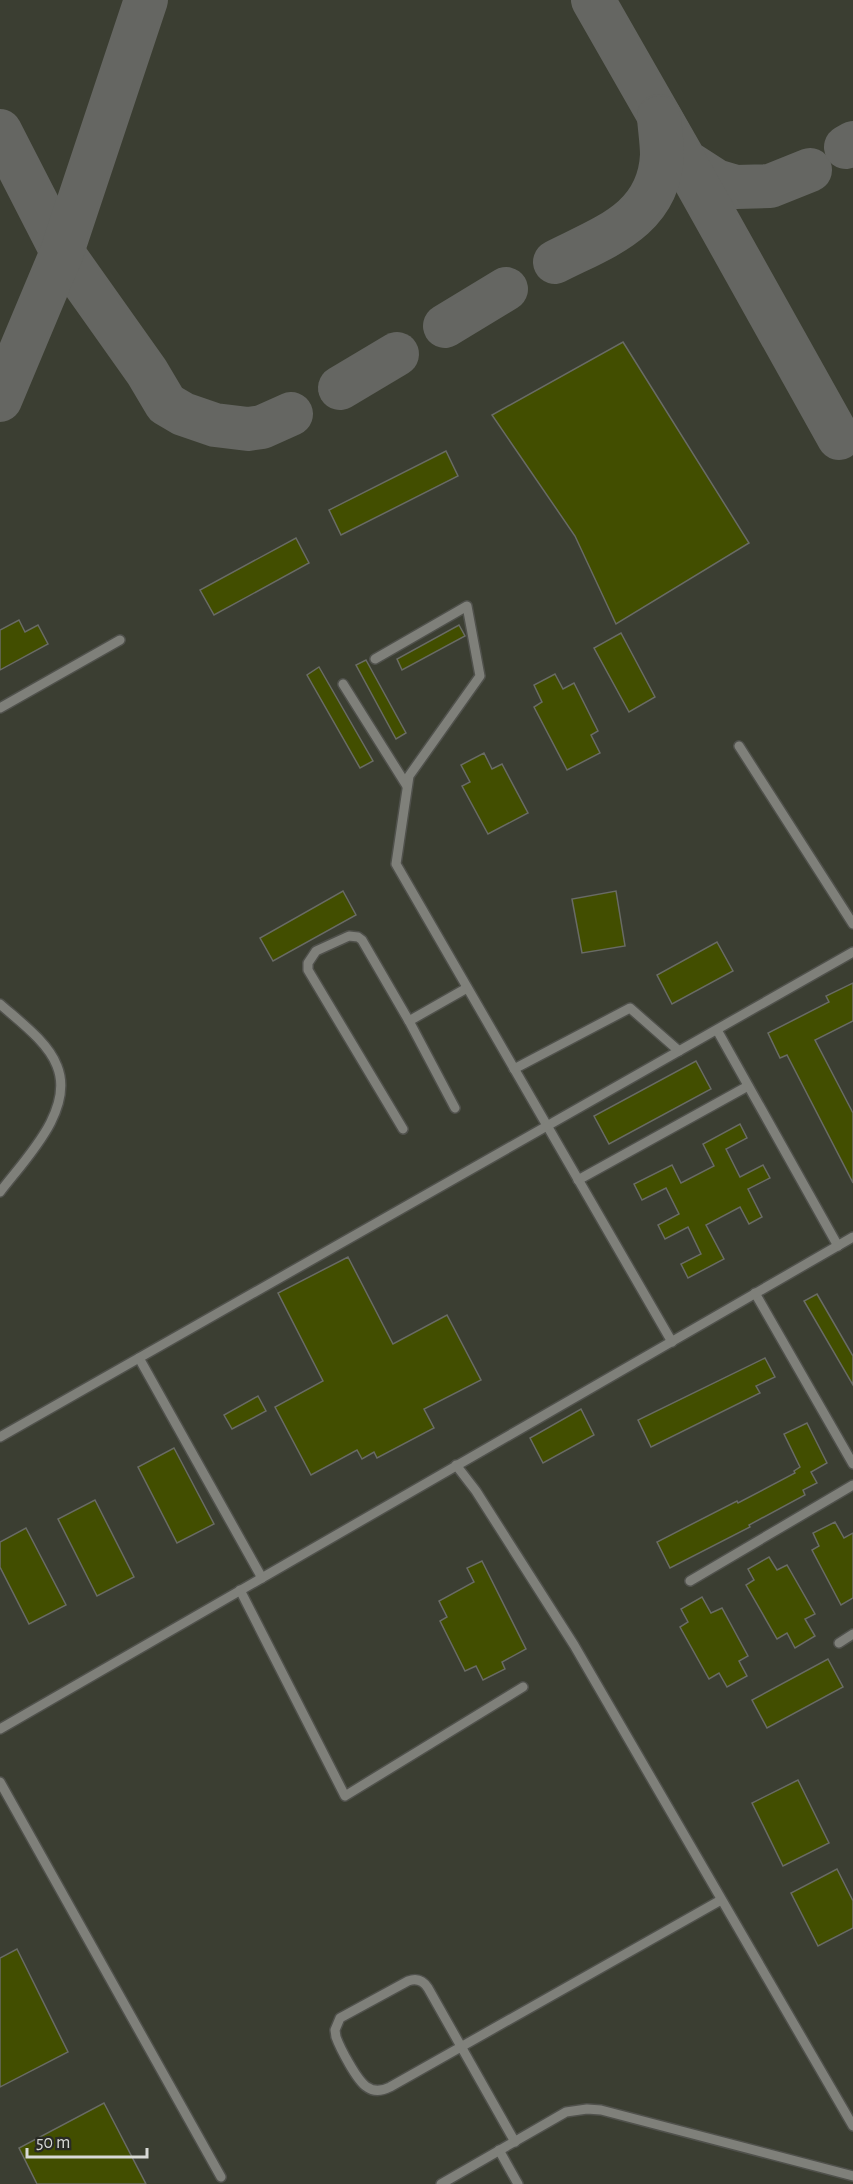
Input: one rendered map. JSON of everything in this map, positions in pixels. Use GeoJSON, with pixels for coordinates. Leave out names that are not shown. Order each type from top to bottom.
{"type":"FeatureCollection","features":[{"type":"Feature","properties":{"kind":"lane"},"geometry":{"type":"LineString","coordinates":[[375,659],[467,606],[480,676],[409,776],[396,864],[672,1342]]}},
{"type":"Feature","properties":{"kind":"lane"},"geometry":{"type":"LineString","coordinates":[[0,708],[120,639]]}},
{"type":"Feature","properties":{"kind":"lane"},"geometry":{"type":"LineString","coordinates":[[342,684],[407,786]]}},
{"type":"Feature","properties":{"kind":"lane"},"geometry":{"type":"LineString","coordinates":[[739,746],[853,924]]}},
{"type":"Feature","properties":{"kind":"lane"},"geometry":{"type":"LineString","coordinates":[[403,1129],[311,976],[308,963],[311,956],[316,951],[349,936],[362,940],[409,1021],[455,1108]]}},
{"type":"Feature","properties":{"kind":"lane"},"geometry":{"type":"LineString","coordinates":[[0,1437],[853,952]]}},
{"type":"Feature","properties":{"kind":"lane"},"geometry":{"type":"LineString","coordinates":[[409,1021],[467,987]]}},
{"type":"Feature","properties":{"kind":"lane"},"geometry":{"type":"LineString","coordinates":[[0,1004],[38,1037],[57,1065],[62,1089],[49,1128],[0,1192]]}},
{"type":"Feature","properties":{"kind":"lane"},"geometry":{"type":"LineString","coordinates":[[514,1069],[630,1008],[679,1051]]}},
{"type":"Feature","properties":{"kind":"lane"},"geometry":{"type":"LineString","coordinates":[[717,1030],[838,1246]]}},
{"type":"Feature","properties":{"kind":"lane"},"geometry":{"type":"LineString","coordinates":[[579,1180],[748,1086]]}},
{"type":"Feature","properties":{"kind":"lane"},"geometry":{"type":"LineString","coordinates":[[0,1729],[853,1237]]}},
{"type":"Feature","properties":{"kind":"lane"},"geometry":{"type":"LineString","coordinates":[[755,1293],[849,1449],[853,1464]]}},
{"type":"Feature","properties":{"kind":"lane"},"geometry":{"type":"LineString","coordinates":[[139,1358],[262,1578]]}},
{"type":"Feature","properties":{"kind":"lane"},"geometry":{"type":"LineString","coordinates":[[456,1465],[476,1491],[574,1645],[853,2126]]}},
{"type":"Feature","properties":{"kind":"lane"},"geometry":{"type":"LineString","coordinates":[[690,1581],[853,1485]]}},
{"type":"Feature","properties":{"kind":"lane"},"geometry":{"type":"LineString","coordinates":[[240,1590],[345,1796],[523,1687]]}},
{"type":"Feature","properties":{"kind":"lane"},"geometry":{"type":"LineString","coordinates":[[839,1643],[853,1634]]}},
{"type":"Feature","properties":{"kind":"lane"},"geometry":{"type":"LineString","coordinates":[[0,1782],[221,2177]]}},
{"type":"Feature","properties":{"kind":"lane"},"geometry":{"type":"LineString","coordinates":[[515,2142],[461,2047],[426,1984],[418,1979],[408,1981],[340,2018],[335,2030],[338,2043],[363,2084],[378,2091],[390,2087],[461,2047],[722,1900]]}},
{"type":"Feature","properties":{"kind":"lane"},"geometry":{"type":"LineString","coordinates":[[441,2184],[566,2112],[594,2109],[853,2176]]}},
{"type":"Feature","properties":{"kind":"lane"},"geometry":{"type":"LineString","coordinates":[[500,2150],[518,2184]]}},
{"type":"Feature","properties":{"kind":"shaded area"},"geometry":{"type":"Polygon","coordinates":[[[0,0],[853,0],[853,2184],[0,2184],[0,0]]]}},
{"type":"Feature","properties":{"kind":"building"},"geometry":{"type":"Polygon","coordinates":[[[623,342],[749,543],[616,624],[575,536],[492,415],[623,342]]]}},
{"type":"Feature","properties":{"kind":"building"},"geometry":{"type":"Polygon","coordinates":[[[446,451],[458,476],[341,535],[329,510],[446,451]]]}},
{"type":"Feature","properties":{"kind":"building"},"geometry":{"type":"Polygon","coordinates":[[[296,538],[309,563],[214,615],[200,590],[296,538]]]}},
{"type":"Feature","properties":{"kind":"building"},"geometry":{"type":"Polygon","coordinates":[[[19,620],[25,632],[38,625],[48,644],[0,670],[0,630],[19,620]]]}},
{"type":"Feature","properties":{"kind":"building"},"geometry":{"type":"Polygon","coordinates":[[[459,625],[465,636],[402,670],[397,659],[459,625]]]}},
{"type":"Feature","properties":{"kind":"building"},"geometry":{"type":"Polygon","coordinates":[[[621,633],[655,697],[629,712],[594,648],[621,633]]]}},
{"type":"Feature","properties":{"kind":"building"},"geometry":{"type":"Polygon","coordinates":[[[366,660],[406,733],[396,739],[356,665],[366,660]]]}},
{"type":"Feature","properties":{"kind":"building"},"geometry":{"type":"Polygon","coordinates":[[[319,667],[373,761],[360,768],[307,675],[319,667]]]}},
{"type":"Feature","properties":{"kind":"building"},"geometry":{"type":"Polygon","coordinates":[[[555,674],[563,689],[574,683],[598,731],[591,735],[600,753],[567,770],[534,707],[542,702],[534,685],[555,674]]]}},
{"type":"Feature","properties":{"kind":"building"},"geometry":{"type":"Polygon","coordinates":[[[484,753],[492,769],[502,764],[528,813],[488,834],[462,786],[470,782],[461,765],[484,753]]]}},
{"type":"Feature","properties":{"kind":"building"},"geometry":{"type":"Polygon","coordinates":[[[343,891],[356,915],[273,961],[260,938],[343,891]]]}},
{"type":"Feature","properties":{"kind":"building"},"geometry":{"type":"Polygon","coordinates":[[[616,891],[625,946],[582,953],[572,899],[616,891]]]}},
{"type":"Feature","properties":{"kind":"building"},"geometry":{"type":"Polygon","coordinates":[[[717,942],[733,971],[672,1004],[657,975],[717,942]]]}},
{"type":"Feature","properties":{"kind":"building"},"geometry":{"type":"Polygon","coordinates":[[[853,983],[853,1021],[815,1040],[853,1113],[853,1183],[787,1055],[780,1058],[768,1033],[829,1002],[826,996],[853,983]]]}},
{"type":"Feature","properties":{"kind":"building"},"geometry":{"type":"Polygon","coordinates":[[[696,1061],[711,1089],[609,1144],[594,1116],[696,1061]]]}},
{"type":"Feature","properties":{"kind":"building"},"geometry":{"type":"Polygon","coordinates":[[[740,1124],[747,1138],[726,1149],[740,1177],[763,1165],[770,1178],[748,1189],[762,1217],[749,1224],[740,1207],[706,1225],[724,1259],[688,1278],[681,1264],[701,1254],[688,1227],[665,1239],[658,1225],[679,1214],[666,1188],[642,1200],[634,1184],[672,1165],[681,1183],[714,1166],[703,1144],[740,1124]]]}},
{"type":"Feature","properties":{"kind":"building"},"geometry":{"type":"Polygon","coordinates":[[[348,1257],[393,1344],[447,1315],[481,1380],[424,1409],[434,1428],[377,1458],[374,1452],[362,1459],[357,1450],[311,1475],[275,1407],[323,1381],[278,1293],[348,1257]]]}},
{"type":"Feature","properties":{"kind":"building"},"geometry":{"type":"Polygon","coordinates":[[[817,1294],[853,1356],[853,1385],[804,1301],[817,1294]]]}},
{"type":"Feature","properties":{"kind":"building"},"geometry":{"type":"Polygon","coordinates":[[[765,1358],[775,1377],[756,1386],[760,1393],[651,1447],[638,1420],[765,1358]]]}},
{"type":"Feature","properties":{"kind":"building"},"geometry":{"type":"Polygon","coordinates":[[[258,1396],[266,1411],[232,1429],[224,1415],[258,1396]]]}},
{"type":"Feature","properties":{"kind":"building"},"geometry":{"type":"Polygon","coordinates":[[[581,1409],[594,1435],[543,1463],[530,1438],[581,1409]]]}},
{"type":"Feature","properties":{"kind":"building"},"geometry":{"type":"Polygon","coordinates":[[[807,1423],[827,1463],[811,1472],[817,1483],[803,1490],[805,1495],[749,1525],[750,1527],[670,1568],[657,1542],[795,1473],[794,1471],[800,1467],[784,1434],[807,1423]]]}},
{"type":"Feature","properties":{"kind":"building"},"geometry":{"type":"Polygon","coordinates":[[[174,1448],[214,1524],[177,1543],[138,1467],[174,1448]]]}},
{"type":"Feature","properties":{"kind":"building"},"geometry":{"type":"Polygon","coordinates":[[[95,1500],[134,1577],[97,1596],[58,1519],[95,1500]]]}},
{"type":"Feature","properties":{"kind":"building"},"geometry":{"type":"Polygon","coordinates":[[[835,1522],[844,1538],[853,1533],[853,1598],[841,1605],[812,1550],[819,1546],[813,1533],[835,1522]]]}},
{"type":"Feature","properties":{"kind":"building"},"geometry":{"type":"Polygon","coordinates":[[[26,1528],[66,1605],[29,1624],[0,1567],[0,1542],[26,1528]]]}},
{"type":"Feature","properties":{"kind":"building"},"geometry":{"type":"Polygon","coordinates":[[[769,1557],[777,1570],[787,1565],[815,1614],[805,1619],[815,1636],[795,1648],[787,1633],[777,1639],[746,1585],[754,1580],[748,1569],[769,1557]]]}},
{"type":"Feature","properties":{"kind":"building"},"geometry":{"type":"Polygon","coordinates":[[[482,1561],[526,1649],[502,1662],[505,1669],[483,1680],[476,1666],[465,1671],[440,1621],[447,1617],[439,1601],[474,1582],[467,1568],[482,1561]]]}},
{"type":"Feature","properties":{"kind":"building"},"geometry":{"type":"Polygon","coordinates":[[[702,1597],[711,1613],[722,1608],[748,1656],[739,1661],[747,1676],[727,1687],[719,1673],[709,1679],[680,1627],[688,1622],[681,1609],[702,1597]]]}},
{"type":"Feature","properties":{"kind":"building"},"geometry":{"type":"Polygon","coordinates":[[[828,1659],[843,1687],[767,1728],[752,1700],[828,1659]]]}},
{"type":"Feature","properties":{"kind":"building"},"geometry":{"type":"Polygon","coordinates":[[[798,1780],[829,1843],[783,1866],[752,1803],[798,1780]]]}},
{"type":"Feature","properties":{"kind":"building"},"geometry":{"type":"Polygon","coordinates":[[[837,1869],[853,1901],[853,1928],[818,1946],[791,1893],[837,1869]]]}},
{"type":"Feature","properties":{"kind":"building"},"geometry":{"type":"Polygon","coordinates":[[[17,1949],[68,2052],[0,2087],[0,1958],[17,1949]]]}},
{"type":"Feature","properties":{"kind":"building"},"geometry":{"type":"Polygon","coordinates":[[[104,2103],[146,2184],[37,2184],[19,2148],[104,2103]]]}},
{"type":"Feature","properties":{"kind":"taxiway"},"geometry":{"type":"LineString","coordinates":[[0,400],[62,252],[146,0]]}},
{"type":"Feature","properties":{"kind":"taxiway"},"geometry":{"type":"LineString","coordinates":[[593,0],[685,161],[716,181],[736,187],[770,186],[810,170]]}},
{"type":"Feature","properties":{"kind":"taxiway"},"geometry":{"type":"LineString","coordinates":[[659,116],[839,438]]}},
{"type":"Feature","properties":{"kind":"taxiway"},"geometry":{"type":"LineString","coordinates":[[555,262],[610,234],[640,211],[651,196],[659,177],[662,155],[659,118]]}},
{"type":"Feature","properties":{"kind":"taxiway"},"geometry":{"type":"LineString","coordinates":[[0,131],[62,252],[147,372],[166,404],[183,414],[215,425],[248,429],[262,427],[291,414]]}},
{"type":"Feature","properties":{"kind":"taxiway"},"geometry":{"type":"LineString","coordinates":[[846,147],[853,143]]}},
{"type":"Feature","properties":{"kind":"taxiway"},"geometry":{"type":"LineString","coordinates":[[445,326],[506,289]]}},
{"type":"Feature","properties":{"kind":"taxiway"},"geometry":{"type":"LineString","coordinates":[[340,388],[397,354]]}}]}
